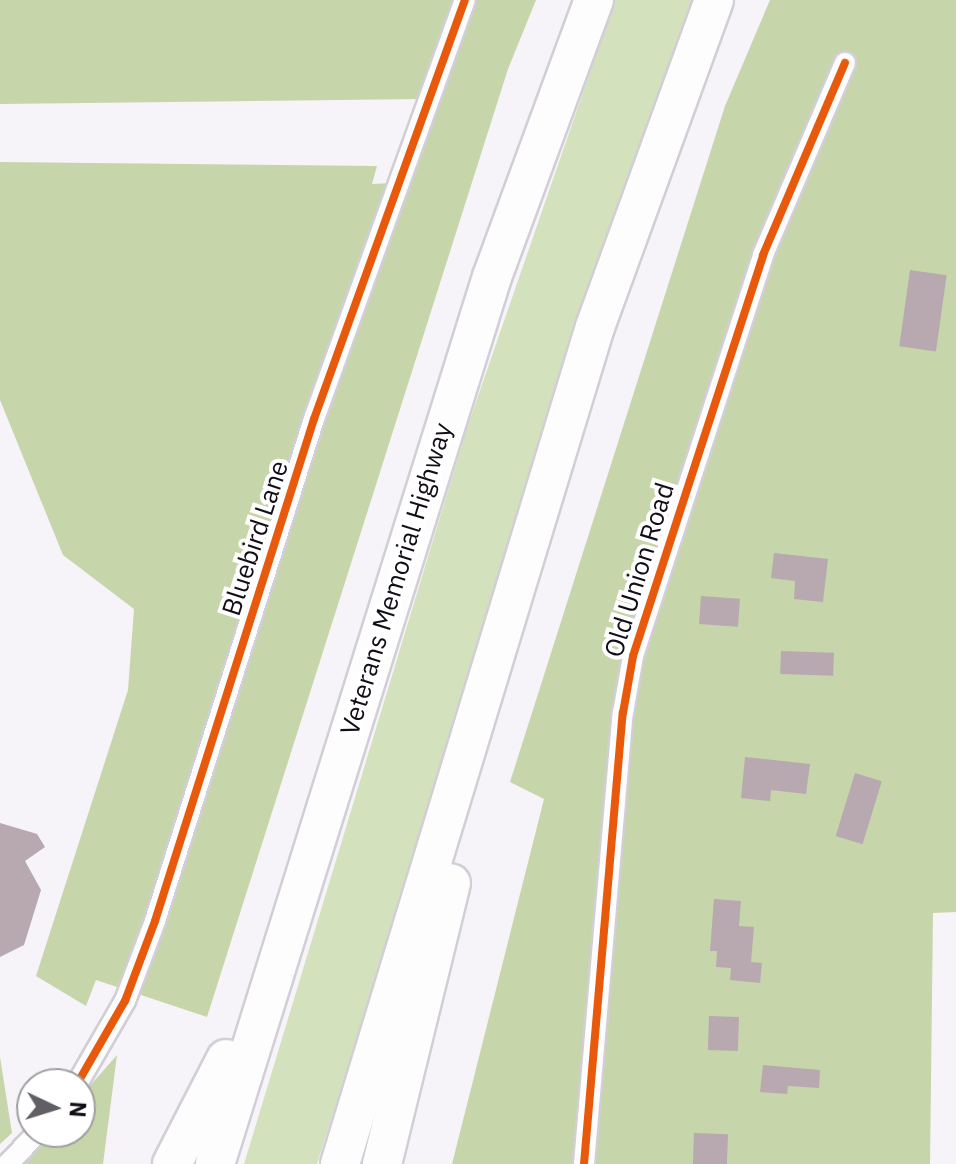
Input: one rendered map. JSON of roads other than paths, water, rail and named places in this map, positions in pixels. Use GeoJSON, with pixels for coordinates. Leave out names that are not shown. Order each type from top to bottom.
{"type":"FeatureCollection","features":[{"type":"Feature","properties":{"kind":"highway","name":"Veterans Memorial Highway"},"geometry":{"type":"LineString","coordinates":[[215,1164],[492,277],[594,0]]}},
{"type":"Feature","properties":{"kind":"highway"},"geometry":{"type":"LineString","coordinates":[[340,1164],[595,327],[714,0]]}},
{"type":"Feature","properties":{"kind":"highway"},"geometry":{"type":"LineString","coordinates":[[382,1164],[447,900],[627,237]]}},
{"type":"Feature","properties":{"kind":"highway"},"geometry":{"type":"LineString","coordinates":[[172,1164],[206,1104],[288,926]]}},
{"type":"Feature","properties":{"kind":"street","name":"Bluebird Lane"},"geometry":{"type":"LineString","coordinates":[[86,1068],[125,1001],[155,921],[314,419],[465,0]]}},
{"type":"Feature","properties":{"kind":"street","name":"Old Union Road"},"geometry":{"type":"LineString","coordinates":[[584,1164],[623,713],[633,656],[763,255],[845,63]]}},
{"type":"Feature","properties":{"kind":"street"},"geometry":{"type":"LineString","coordinates":[[8,1164],[23,1148]]}}]}
